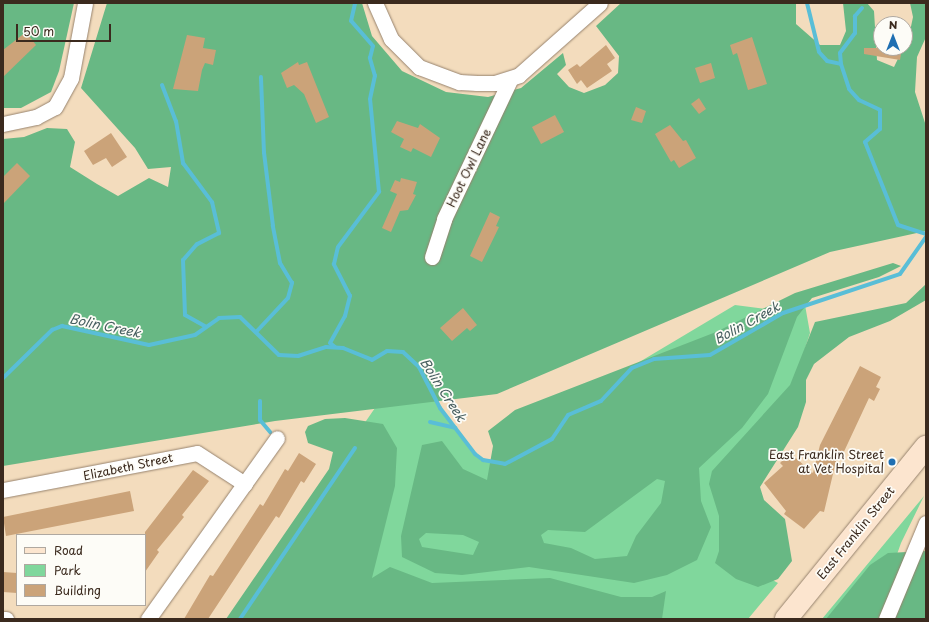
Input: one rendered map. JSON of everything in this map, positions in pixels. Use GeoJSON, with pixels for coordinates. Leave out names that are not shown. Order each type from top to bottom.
{"type":"FeatureCollection","features":[{"type":"Feature","properties":{"kind":"main road","name":"East Franklin Street"},"geometry":{"type":"LineString","coordinates":[[786,619],[926,447]]}},
{"type":"Feature","properties":{"kind":"street"},"geometry":{"type":"LineString","coordinates":[[3,124],[36,117],[55,107],[71,78],[85,3]]}},
{"type":"Feature","properties":{"kind":"street"},"geometry":{"type":"LineString","coordinates":[[375,3],[391,39],[419,67],[459,82],[510,80],[553,48],[600,3]]}},
{"type":"Feature","properties":{"kind":"street","name":"Hoot Owl Lane"},"geometry":{"type":"LineString","coordinates":[[432,257],[444,219],[510,80]]}},
{"type":"Feature","properties":{"kind":"street"},"geometry":{"type":"LineString","coordinates":[[148,619],[277,438]]}},
{"type":"Feature","properties":{"kind":"street","name":"Elizabeth Street"},"geometry":{"type":"LineString","coordinates":[[3,490],[197,453],[244,484]]}},
{"type":"Feature","properties":{"kind":"street"},"geometry":{"type":"LineString","coordinates":[[886,619],[926,524]]}},
{"type":"Feature","properties":{"kind":"green space"},"geometry":{"type":"Polygon","coordinates":[[[3,3],[74,3],[59,71],[51,92],[21,108],[3,108],[3,3]]]}},
{"type":"Feature","properties":{"kind":"green space"},"geometry":{"type":"Polygon","coordinates":[[[107,3],[362,3],[372,36],[402,71],[446,92],[488,97],[521,88],[563,53],[566,65],[557,74],[569,87],[584,93],[605,85],[618,73],[619,56],[596,26],[621,3],[796,3],[796,24],[820,45],[840,45],[846,31],[843,3],[867,3],[874,11],[873,56],[877,56],[877,60],[894,67],[899,56],[913,56],[913,16],[910,3],[926,3],[926,37],[917,57],[915,92],[926,126],[926,231],[830,252],[497,394],[275,421],[3,466],[3,139],[24,137],[47,128],[67,129],[75,142],[70,167],[97,184],[118,196],[149,178],[168,187],[171,167],[148,169],[135,148],[81,88],[107,3]]]}},
{"type":"Feature","properties":{"kind":"green space"},"geometry":{"type":"Polygon","coordinates":[[[893,263],[901,266],[879,277],[812,298],[797,317],[768,394],[742,428],[699,468],[701,501],[711,527],[697,560],[667,575],[634,583],[529,567],[462,575],[435,573],[402,557],[401,536],[422,445],[442,441],[463,469],[487,480],[493,446],[488,431],[515,410],[716,332],[795,293],[893,263]],[[657,479],[585,532],[548,530],[541,535],[544,543],[571,548],[595,559],[627,556],[636,536],[661,503],[665,481],[657,479]],[[426,533],[419,539],[422,547],[473,555],[479,542],[463,535],[426,533]]]}},
{"type":"Feature","properties":{"kind":"green space"},"geometry":{"type":"Polygon","coordinates":[[[926,284],[926,300],[890,321],[849,337],[814,364],[806,380],[806,402],[798,427],[760,487],[764,500],[785,519],[792,561],[778,579],[758,587],[736,579],[715,563],[719,551],[719,516],[709,484],[712,471],[790,385],[815,322],[906,303],[926,284]]]}},
{"type":"Feature","properties":{"kind":"green space"},"geometry":{"type":"Polygon","coordinates":[[[735,305],[783,311],[805,305],[810,333],[791,392],[724,554],[778,583],[748,619],[230,619],[410,357],[440,408],[475,454],[483,460],[505,464],[631,367],[735,305]]]}},
{"type":"Feature","properties":{"kind":"green space"},"geometry":{"type":"Polygon","coordinates":[[[345,418],[383,424],[397,448],[395,486],[372,578],[390,567],[432,583],[550,578],[621,597],[652,597],[666,591],[662,619],[226,619],[329,469],[333,452],[308,443],[305,432],[308,426],[325,419],[345,418]]]}},
{"type":"Feature","properties":{"kind":"green space"},"geometry":{"type":"Polygon","coordinates":[[[924,496],[901,543],[874,619],[822,619],[924,496]]]}},
{"type":"Feature","properties":{"kind":"green space"},"geometry":{"type":"Polygon","coordinates":[[[926,551],[926,619],[826,619],[870,565],[888,553],[926,551]]]}},
{"type":"Feature","properties":{"kind":"building"},"geometry":{"type":"Polygon","coordinates":[[[26,32],[36,45],[3,77],[3,50],[26,32]]]}},
{"type":"Feature","properties":{"kind":"building"},"geometry":{"type":"Polygon","coordinates":[[[187,35],[205,38],[203,48],[216,50],[213,65],[205,63],[202,70],[198,91],[173,89],[187,35]]]}},
{"type":"Feature","properties":{"kind":"building"},"geometry":{"type":"Polygon","coordinates":[[[752,37],[767,84],[748,90],[737,53],[733,55],[730,45],[752,37]]]}},
{"type":"Feature","properties":{"kind":"building"},"geometry":{"type":"Polygon","coordinates":[[[606,45],[615,58],[607,64],[612,71],[587,88],[581,80],[577,84],[568,70],[577,64],[580,67],[606,45]]]}},
{"type":"Feature","properties":{"kind":"building"},"geometry":{"type":"Polygon","coordinates":[[[864,48],[873,48],[873,56],[864,54],[864,48]]]}},
{"type":"Feature","properties":{"kind":"building"},"geometry":{"type":"Polygon","coordinates":[[[876,56],[901,56],[900,60],[876,56]]]}},
{"type":"Feature","properties":{"kind":"building"},"geometry":{"type":"Polygon","coordinates":[[[298,62],[299,65],[307,62],[329,117],[316,123],[304,94],[294,85],[287,88],[281,73],[298,62]]]}},
{"type":"Feature","properties":{"kind":"building"},"geometry":{"type":"Polygon","coordinates":[[[711,63],[715,78],[700,83],[695,68],[711,63]]]}},
{"type":"Feature","properties":{"kind":"building"},"geometry":{"type":"Polygon","coordinates":[[[699,98],[706,109],[699,114],[691,104],[699,98]]]}},
{"type":"Feature","properties":{"kind":"building"},"geometry":{"type":"Polygon","coordinates":[[[636,107],[646,111],[642,123],[631,120],[636,107]]]}},
{"type":"Feature","properties":{"kind":"building"},"geometry":{"type":"Polygon","coordinates":[[[555,115],[564,132],[541,144],[532,127],[555,115]]]}},
{"type":"Feature","properties":{"kind":"building"},"geometry":{"type":"Polygon","coordinates":[[[397,121],[418,128],[420,124],[440,138],[431,157],[413,148],[411,152],[400,147],[404,139],[391,132],[397,121]]]}},
{"type":"Feature","properties":{"kind":"building"},"geometry":{"type":"Polygon","coordinates":[[[670,125],[683,141],[686,140],[696,158],[679,168],[674,160],[671,162],[655,134],[670,125]]]}},
{"type":"Feature","properties":{"kind":"building"},"geometry":{"type":"Polygon","coordinates":[[[111,133],[127,157],[112,167],[106,158],[93,165],[84,151],[111,133]]]}},
{"type":"Feature","properties":{"kind":"building"},"geometry":{"type":"Polygon","coordinates":[[[17,163],[30,176],[3,204],[3,177],[17,163]]]}},
{"type":"Feature","properties":{"kind":"building"},"geometry":{"type":"Polygon","coordinates":[[[401,178],[417,182],[413,194],[416,195],[408,210],[400,211],[391,232],[382,228],[397,194],[390,191],[395,180],[400,182],[401,178]]]}},
{"type":"Feature","properties":{"kind":"building"},"geometry":{"type":"Polygon","coordinates":[[[490,212],[500,217],[496,226],[499,227],[482,262],[470,256],[490,212]]]}},
{"type":"Feature","properties":{"kind":"building"},"geometry":{"type":"Polygon","coordinates":[[[463,308],[477,325],[470,331],[467,328],[452,341],[440,328],[463,308]]]}},
{"type":"Feature","properties":{"kind":"building"},"geometry":{"type":"Polygon","coordinates":[[[860,366],[881,377],[876,387],[880,389],[874,401],[869,398],[841,458],[837,457],[824,512],[820,511],[804,529],[784,514],[786,511],[764,483],[783,466],[780,463],[790,453],[813,473],[820,445],[860,366]]]}},
{"type":"Feature","properties":{"kind":"building"},"geometry":{"type":"Polygon","coordinates":[[[299,453],[316,464],[304,483],[301,481],[279,518],[276,516],[208,619],[184,619],[210,575],[213,576],[260,504],[263,506],[285,469],[288,471],[299,453]]]}},
{"type":"Feature","properties":{"kind":"building"},"geometry":{"type":"Polygon","coordinates":[[[193,470],[209,481],[182,515],[184,517],[157,550],[159,552],[146,571],[145,532],[193,470]]]}},
{"type":"Feature","properties":{"kind":"building"},"geometry":{"type":"Polygon","coordinates":[[[130,491],[134,511],[6,536],[3,517],[130,491]]]}},
{"type":"Feature","properties":{"kind":"building"},"geometry":{"type":"Polygon","coordinates":[[[3,572],[16,573],[16,593],[3,592],[3,572]]]}},
{"type":"Feature","properties":{"kind":"waterway"},"geometry":{"type":"LineString","coordinates":[[335,347],[330,343],[345,316],[350,296],[334,264],[338,247],[379,192],[370,99],[375,76],[370,58],[373,46],[351,21],[355,3]]}},
{"type":"Feature","properties":{"kind":"waterway"},"geometry":{"type":"LineString","coordinates":[[807,3],[819,52],[827,61],[841,64]]}},
{"type":"Feature","properties":{"kind":"waterway"},"geometry":{"type":"LineString","coordinates":[[862,8],[855,16],[855,33],[840,53],[841,64],[849,89],[859,100],[880,110],[880,129],[865,142],[898,225],[926,234]]}},
{"type":"Feature","properties":{"kind":"waterway"},"geometry":{"type":"LineString","coordinates":[[257,331],[288,298],[292,283],[280,263],[273,226],[264,153],[261,77]]}},
{"type":"Feature","properties":{"kind":"waterway"},"geometry":{"type":"LineString","coordinates":[[162,85],[176,121],[183,163],[212,202],[219,233],[197,244],[183,260],[185,315],[205,326]]}},
{"type":"Feature","properties":{"kind":"waterway","name":"Bolin Creek"},"geometry":{"type":"LineString","coordinates":[[3,378],[52,330],[62,326],[149,345],[195,335],[219,318],[240,317],[279,355],[298,356],[326,347],[343,348],[372,360],[387,351],[403,352],[419,367],[440,408],[475,454],[483,460],[505,464],[552,439],[568,415],[601,401],[632,368],[654,359],[710,355],[783,313],[900,274],[926,237]]}},
{"type":"Feature","properties":{"kind":"waterway"},"geometry":{"type":"LineString","coordinates":[[260,401],[260,420],[270,432]]}},
{"type":"Feature","properties":{"kind":"waterway"},"geometry":{"type":"LineString","coordinates":[[430,422],[455,428]]}},
{"type":"Feature","properties":{"kind":"waterway"},"geometry":{"type":"LineString","coordinates":[[240,619],[355,448]]}},
{"type":"Feature","properties":{"kind":"place","name":"East Franklin Street at Vet Hospital"},"geometry":{"type":"Point","coordinates":[892,462]}}]}
